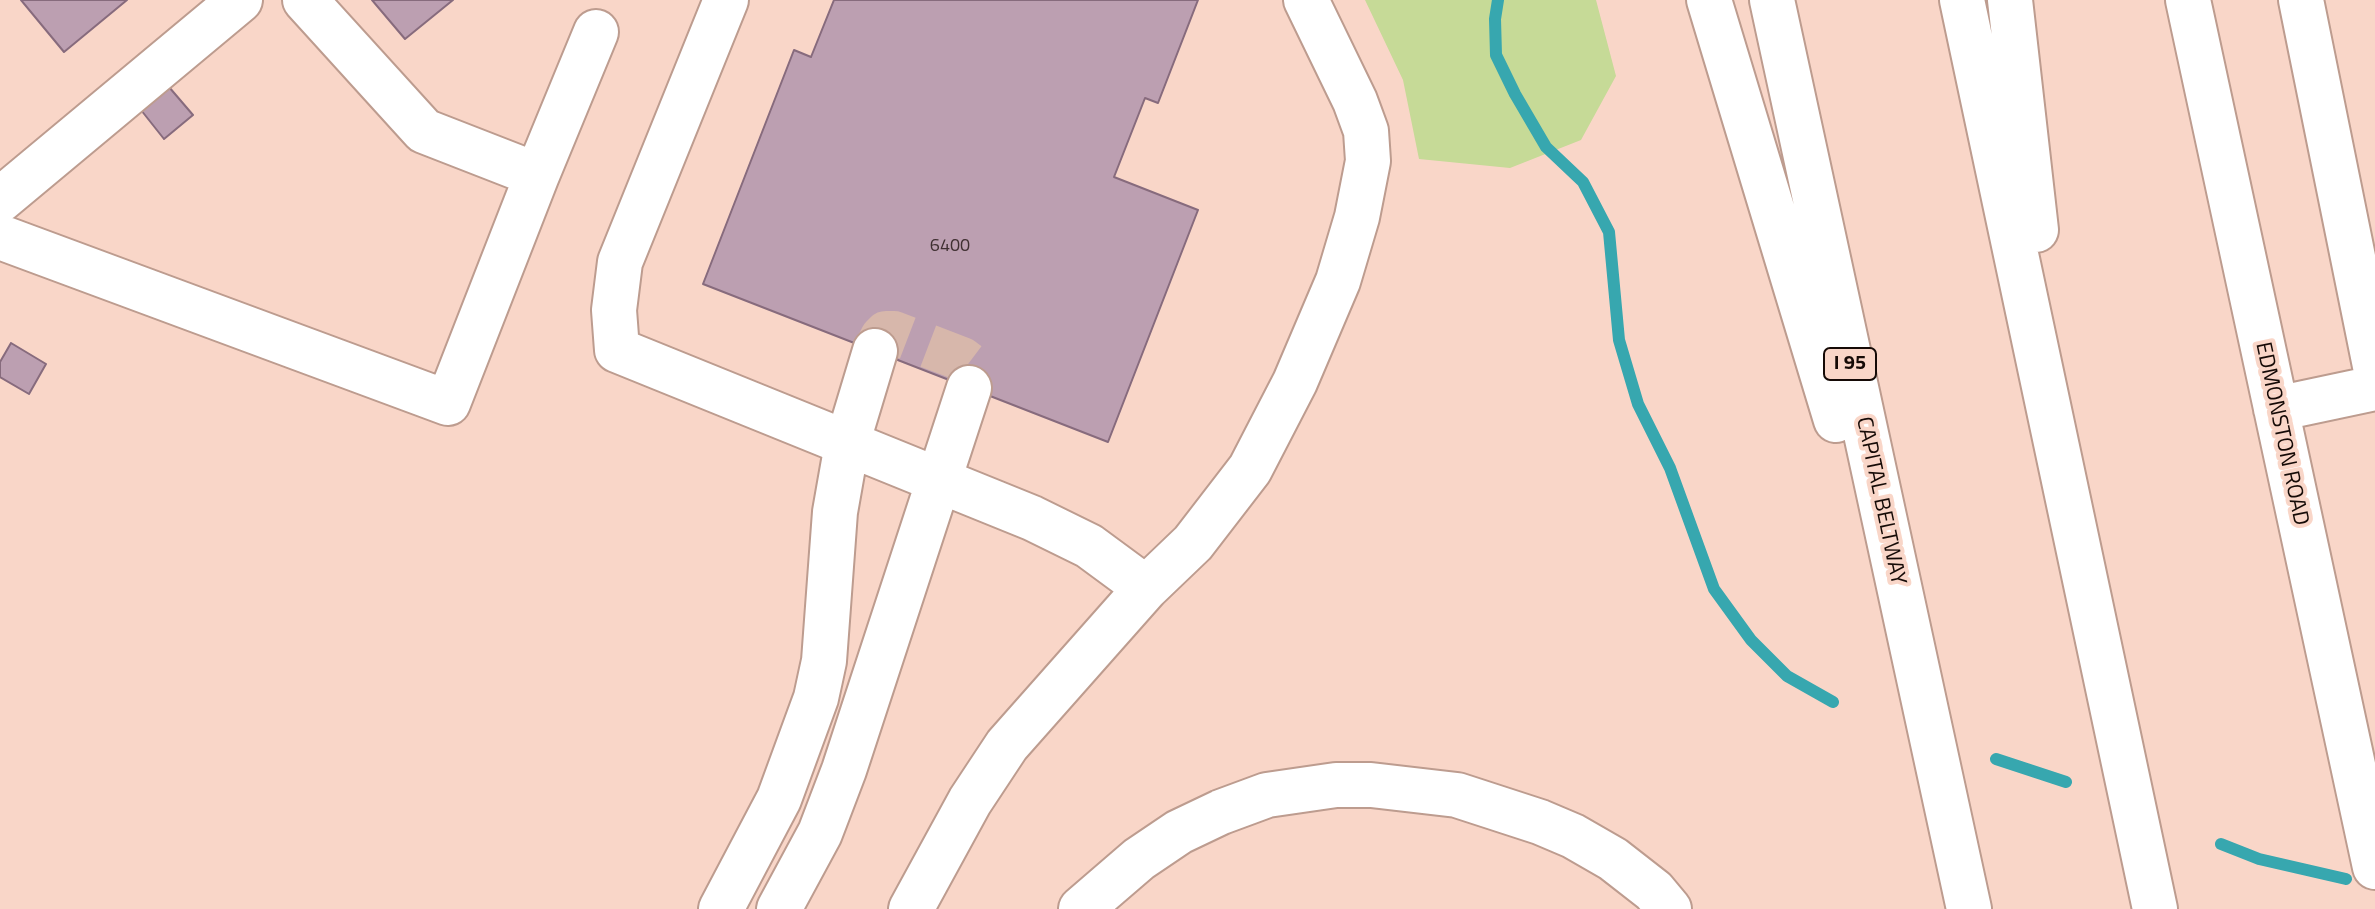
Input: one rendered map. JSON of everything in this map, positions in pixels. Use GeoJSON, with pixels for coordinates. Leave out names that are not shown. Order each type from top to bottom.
{"type":"FeatureCollection","features":[{"type":"Feature","properties":{"kind":"main road"},"geometry":{"type":"LineString","coordinates":[[0,200],[240,0]]}},
{"type":"Feature","properties":{"kind":"main road"},"geometry":{"type":"LineString","coordinates":[[305,0],[424,131],[537,175]]}},
{"type":"Feature","properties":{"kind":"main road"},"geometry":{"type":"LineString","coordinates":[[726,0],[620,262],[614,310],[617,350],[1032,518],[1089,546],[1146,588]]}},
{"type":"Feature","properties":{"kind":"main road"},"geometry":{"type":"LineString","coordinates":[[911,909],[963,813],[1007,745],[1146,588],[1193,543],[1250,469],[1295,382],[1338,281],[1357,217],[1368,161],[1366,131],[1355,101],[1306,0]]}},
{"type":"Feature","properties":{"kind":"main road"},"geometry":{"type":"LineString","coordinates":[[1709,0],[1929,729]]}},
{"type":"Feature","properties":{"kind":"main road","name":"CAPITAL BELTWAY"},"geometry":{"type":"LineString","coordinates":[[1772,0],[1969,909]]}},
{"type":"Feature","properties":{"kind":"main road"},"geometry":{"type":"LineString","coordinates":[[1962,0],[2155,909]]}},
{"type":"Feature","properties":{"kind":"main road"},"geometry":{"type":"LineString","coordinates":[[2010,0],[2066,499]]}},
{"type":"Feature","properties":{"kind":"main road","name":"EDMONSTON ROAD"},"geometry":{"type":"LineString","coordinates":[[2188,0],[2375,867]]}},
{"type":"Feature","properties":{"kind":"main road"},"geometry":{"type":"LineString","coordinates":[[2301,0],[2375,366]]}},
{"type":"Feature","properties":{"kind":"main road"},"geometry":{"type":"LineString","coordinates":[[0,237],[448,403],[596,32]]}},
{"type":"Feature","properties":{"kind":"main road"},"geometry":{"type":"LineString","coordinates":[[721,909],[779,799],[816,698],[824,661],[835,512],[847,444],[875,351]]}},
{"type":"Feature","properties":{"kind":"main road"},"geometry":{"type":"LineString","coordinates":[[779,909],[820,833],[844,770],[969,388]]}},
{"type":"Feature","properties":{"kind":"main road"},"geometry":{"type":"LineString","coordinates":[[2276,409],[2375,388]]}},
{"type":"Feature","properties":{"kind":"main road"},"geometry":{"type":"LineString","coordinates":[[1081,909],[1139,859],[1179,832],[1267,795],[1336,785],[1371,785],[1457,795],[1540,822],[1573,836],[1613,859],[1654,891],[1669,909]]}},
{"type":"Feature","properties":{"kind":"green space"},"geometry":{"type":"Polygon","coordinates":[[[1365,0],[1596,0],[1616,76],[1581,140],[1510,168],[1419,159],[1403,80],[1365,0]]]}},
{"type":"Feature","properties":{"kind":"building"},"geometry":{"type":"Polygon","coordinates":[[[21,0],[127,0],[64,52],[21,0]]]}},
{"type":"Feature","properties":{"kind":"building"},"geometry":{"type":"Polygon","coordinates":[[[372,0],[453,0],[405,39],[372,0]]]}},
{"type":"Feature","properties":{"kind":"building"},"geometry":{"type":"Polygon","coordinates":[[[834,0],[1198,0],[1158,103],[1145,98],[1114,177],[1198,210],[1108,442],[703,284],[794,50],[811,57],[834,0]]]}},
{"type":"Feature","properties":{"kind":"building"},"geometry":{"type":"Polygon","coordinates":[[[169,87],[193,115],[164,139],[141,110],[169,87]]]}},
{"type":"Feature","properties":{"kind":"building"},"geometry":{"type":"Polygon","coordinates":[[[11,343],[46,364],[29,394],[0,377],[0,362],[11,343]]]}},
{"type":"Feature","properties":{"kind":"waterway"},"geometry":{"type":"LineString","coordinates":[[1498,0],[1496,55],[1546,147],[1583,182],[1609,232],[1619,340],[1638,404],[1670,468],[1714,589],[1751,640],[1787,676],[1833,702]]}},
{"type":"Feature","properties":{"kind":"waterway"},"geometry":{"type":"LineString","coordinates":[[1996,759],[2066,782]]}},
{"type":"Feature","properties":{"kind":"waterway"},"geometry":{"type":"LineString","coordinates":[[2221,844],[2259,859],[2346,879]]}},
{"type":"Feature","properties":{"kind":"tunnel"},"geometry":{"type":"LineString","coordinates":[[875,351],[886,333],[894,333],[962,359],[970,365],[972,373],[969,388]]}}]}
